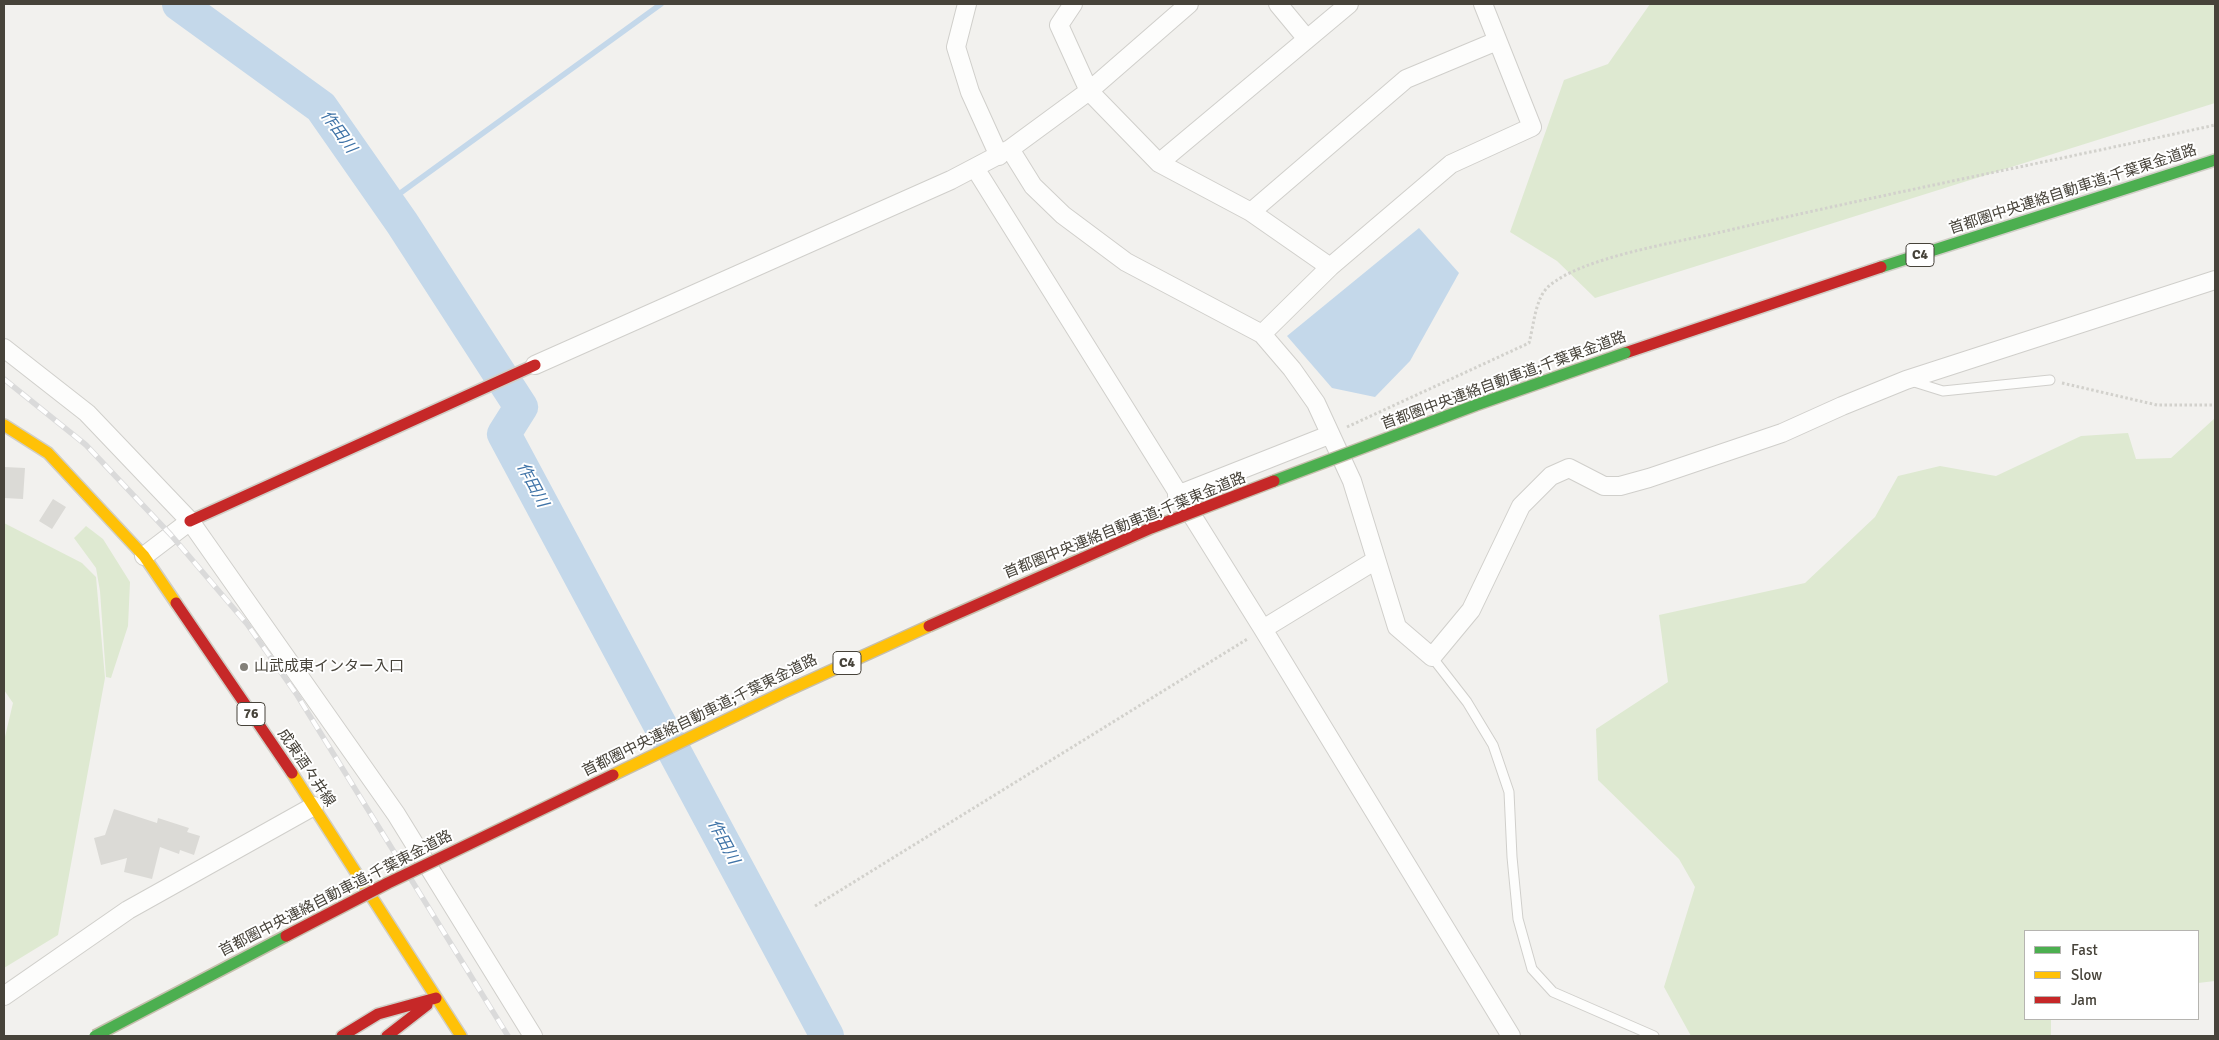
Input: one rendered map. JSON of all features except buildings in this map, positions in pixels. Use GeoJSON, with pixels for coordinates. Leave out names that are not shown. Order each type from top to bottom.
{"type":"FeatureCollection","features":[{"type":"Feature","properties":{"kind":"main road","name":"首都圏中央連絡自動車道;千葉東金道路"},"geometry":{"type":"LineString","coordinates":[[100,1034],[397,879],[773,697],[992,597],[1160,525],[1476,405],[1625,353],[1887,265],[2215,160]]}},
{"type":"Feature","properties":{"kind":"main road"},"geometry":{"type":"LineString","coordinates":[[190,521],[451,401],[535,365]]}},
{"type":"Feature","properties":{"kind":"main road","name":"成東酒々井線"},"geometry":{"type":"LineString","coordinates":[[4,425],[48,454],[144,556],[314,806],[461,1036]]}},
{"type":"Feature","properties":{"kind":"main road"},"geometry":{"type":"LineString","coordinates":[[342,1036],[378,1014],[436,998]]}},
{"type":"Feature","properties":{"kind":"main road"},"geometry":{"type":"LineString","coordinates":[[387,1036],[436,998]]}},
{"type":"Feature","properties":{"kind":"street"},"geometry":{"type":"LineString","coordinates":[[967,4],[956,47],[970,92],[1004,153],[1033,186],[1063,214],[1126,262],[1262,334],[1316,403],[1329,435],[1352,481],[1397,627],[1432,657],[1471,610],[1521,506],[1551,476],[1569,468],[1604,486],[1620,486],[1782,433],[1906,380],[2215,280]]}},
{"type":"Feature","properties":{"kind":"street"},"geometry":{"type":"LineString","coordinates":[[1073,4],[1059,26],[1089,91],[1159,163],[1251,212],[1330,267]]}},
{"type":"Feature","properties":{"kind":"street"},"geometry":{"type":"LineString","coordinates":[[535,365],[976,168],[1004,153],[1089,91],[1189,4]]}},
{"type":"Feature","properties":{"kind":"street"},"geometry":{"type":"LineString","coordinates":[[1278,4],[1307,39]]}},
{"type":"Feature","properties":{"kind":"street"},"geometry":{"type":"LineString","coordinates":[[1159,163],[1349,4]]}},
{"type":"Feature","properties":{"kind":"street"},"geometry":{"type":"LineString","coordinates":[[1262,334],[1330,267],[1451,164],[1532,127],[1483,4]]}},
{"type":"Feature","properties":{"kind":"street"},"geometry":{"type":"LineString","coordinates":[[1251,212],[1406,79],[1498,41]]}},
{"type":"Feature","properties":{"kind":"street"},"geometry":{"type":"LineString","coordinates":[[976,168],[1177,495],[1263,629],[1511,1036]]}},
{"type":"Feature","properties":{"kind":"street"},"geometry":{"type":"LineString","coordinates":[[4,348],[87,413],[190,521],[396,814],[533,1036]]}},
{"type":"Feature","properties":{"kind":"street"},"geometry":{"type":"LineString","coordinates":[[1177,495],[1329,435]]}},
{"type":"Feature","properties":{"kind":"street"},"geometry":{"type":"LineString","coordinates":[[144,556],[190,521]]}},
{"type":"Feature","properties":{"kind":"street"},"geometry":{"type":"LineString","coordinates":[[1263,629],[1376,560]]}},
{"type":"Feature","properties":{"kind":"street"},"geometry":{"type":"LineString","coordinates":[[4,996],[128,910],[314,806]]}},
{"type":"Feature","properties":{"kind":"lane"},"geometry":{"type":"LineString","coordinates":[[1906,380],[1943,391],[2050,380]]}},
{"type":"Feature","properties":{"kind":"lane"},"geometry":{"type":"LineString","coordinates":[[1432,657],[1467,702],[1494,745],[1510,792],[1512,857],[1518,919],[1532,969],[1553,992],[1654,1036]]}},
{"type":"Feature","properties":{"kind":"path"},"geometry":{"type":"LineString","coordinates":[[1329,435],[1529,343],[1540,297],[1548,287],[1567,274],[1626,254],[1852,201],[2215,125]]}},
{"type":"Feature","properties":{"kind":"path"},"geometry":{"type":"LineString","coordinates":[[2050,380],[2157,405],[2215,405]]}},
{"type":"Feature","properties":{"kind":"path"},"geometry":{"type":"LineString","coordinates":[[815,906],[1263,629]]}},
{"type":"Feature","properties":{"kind":"green space"},"geometry":{"type":"Polygon","coordinates":[[[1650,4],[2215,4],[2215,103],[1595,298],[1557,261],[1510,232],[1564,80],[1608,64],[1650,4]]]}},
{"type":"Feature","properties":{"kind":"green space"},"geometry":{"type":"Polygon","coordinates":[[[2215,418],[2215,981],[2199,983],[2199,930],[2024,930],[2024,1020],[2051,1020],[2051,1035],[2087,1036],[1691,1036],[1664,987],[1695,887],[1679,859],[1598,780],[1596,729],[1668,682],[1659,615],[1805,583],[1875,517],[1898,476],[1940,466],[1996,476],[2081,436],[2128,433],[2136,459],[2171,458],[2215,418]]]}},
{"type":"Feature","properties":{"kind":"green space"},"geometry":{"type":"Polygon","coordinates":[[[4,523],[82,563],[96,577],[105,678],[58,935],[4,968],[4,741],[13,703],[4,690],[4,523]]]}},
{"type":"Feature","properties":{"kind":"green space"},"geometry":{"type":"Polygon","coordinates":[[[86,526],[103,539],[130,582],[128,626],[111,678],[106,677],[100,591],[96,568],[74,538],[86,526]]]}},
{"type":"Feature","properties":{"kind":"water"},"geometry":{"type":"Polygon","coordinates":[[[1419,228],[1459,273],[1410,361],[1375,397],[1332,388],[1287,336],[1419,228]]]}},
{"type":"Feature","properties":{"kind":"waterway","name":"作田川"},"geometry":{"type":"LineString","coordinates":[[179,4],[321,107],[402,223],[521,407],[504,434],[827,1036]]}},
{"type":"Feature","properties":{"kind":"waterway"},"geometry":{"type":"LineString","coordinates":[[388,202],[661,4]]}},
{"type":"Feature","properties":{"kind":"railway"},"geometry":{"type":"LineString","coordinates":[[4,379],[86,445],[171,535],[247,624],[297,695],[508,1036]]}},
{"type":"Feature","properties":{"kind":"traffic: fast"},"geometry":{"type":"LineString","coordinates":[[1881,267],[2215,160]]}},
{"type":"Feature","properties":{"kind":"traffic: fast"},"geometry":{"type":"LineString","coordinates":[[1274,481],[1476,405],[1625,353]]}},
{"type":"Feature","properties":{"kind":"traffic: fast"},"geometry":{"type":"LineString","coordinates":[[95,1036],[286,936]]}},
{"type":"Feature","properties":{"kind":"traffic: slow"},"geometry":{"type":"LineString","coordinates":[[4,425],[48,453],[144,556],[176,603]]}},
{"type":"Feature","properties":{"kind":"traffic: slow"},"geometry":{"type":"LineString","coordinates":[[613,775],[782,693],[929,626]]}},
{"type":"Feature","properties":{"kind":"traffic: slow"},"geometry":{"type":"LineString","coordinates":[[292,773],[461,1036]]}},
{"type":"Feature","properties":{"kind":"traffic: jam"},"geometry":{"type":"LineString","coordinates":[[1625,353],[1881,267]]}},
{"type":"Feature","properties":{"kind":"traffic: jam"},"geometry":{"type":"LineString","coordinates":[[190,521],[535,365]]}},
{"type":"Feature","properties":{"kind":"traffic: jam"},"geometry":{"type":"LineString","coordinates":[[929,626],[1151,528],[1274,481]]}},
{"type":"Feature","properties":{"kind":"traffic: jam"},"geometry":{"type":"LineString","coordinates":[[176,603],[292,773]]}},
{"type":"Feature","properties":{"kind":"traffic: jam"},"geometry":{"type":"LineString","coordinates":[[286,936],[388,883],[613,775]]}},
{"type":"Feature","properties":{"kind":"traffic: jam"},"geometry":{"type":"LineString","coordinates":[[342,1036],[378,1014],[436,998]]}},
{"type":"Feature","properties":{"kind":"traffic: jam"},"geometry":{"type":"LineString","coordinates":[[387,1036],[427,1005]]}},
{"type":"Feature","properties":{"kind":"place","name":"山武成東インター入口"},"geometry":{"type":"Point","coordinates":[244,667]}}]}
